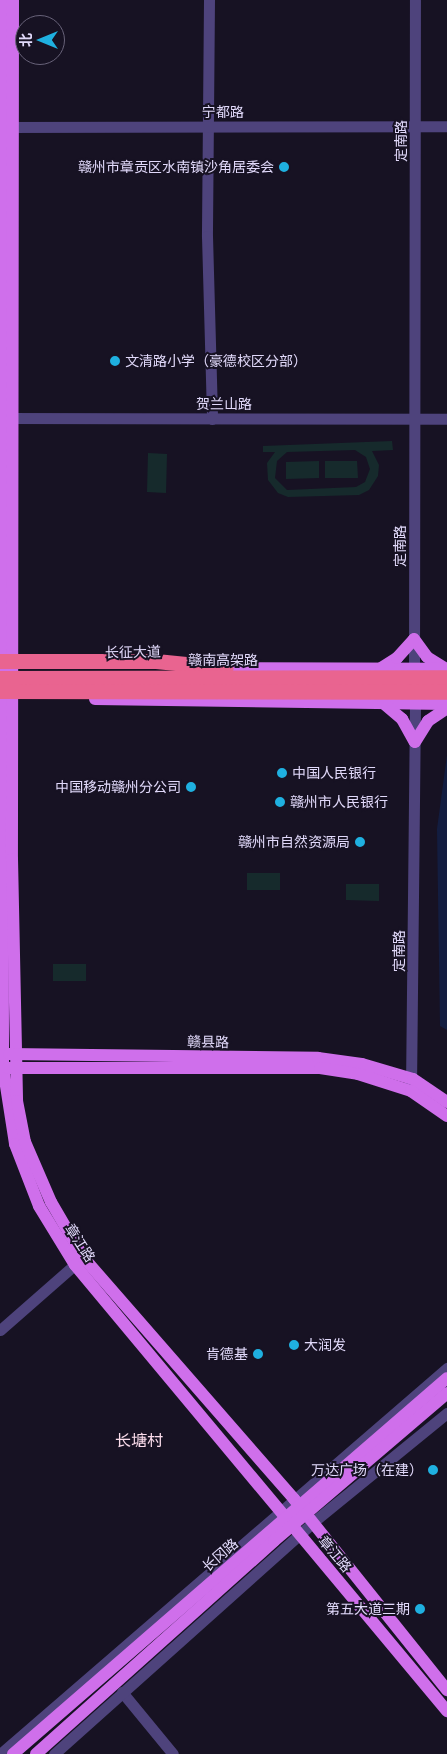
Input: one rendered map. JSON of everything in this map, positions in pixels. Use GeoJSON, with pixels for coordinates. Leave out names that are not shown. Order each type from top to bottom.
{"type":"FeatureCollection","features":[{"type":"Feature","properties":{"kind":"highway","name":"赣南高架路"},"geometry":{"type":"LineString","coordinates":[[3,668],[299,676],[447,677]]}},
{"type":"Feature","properties":{"kind":"highway"},"geometry":{"type":"LineString","coordinates":[[3,697],[178,691],[447,692]]}},
{"type":"Feature","properties":{"kind":"main road"},"geometry":{"type":"LineString","coordinates":[[1,0],[5,127]]}},
{"type":"Feature","properties":{"kind":"main road"},"geometry":{"type":"LineString","coordinates":[[5,127],[13,0]]}},
{"type":"Feature","properties":{"kind":"main road","name":"章江路"},"geometry":{"type":"LineString","coordinates":[[5,127],[2,1061],[15,1144],[25,1174],[39,1206],[79,1261],[289,1522],[447,1711]]}},
{"type":"Feature","properties":{"kind":"main road"},"geometry":{"type":"LineString","coordinates":[[379,668],[397,658],[414,638],[427,657],[447,668]]}},
{"type":"Feature","properties":{"kind":"main road","name":"长征大道"},"geometry":{"type":"LineString","coordinates":[[3,668],[447,668]]}},
{"type":"Feature","properties":{"kind":"main road"},"geometry":{"type":"LineString","coordinates":[[3,697],[447,704]]}},
{"type":"Feature","properties":{"kind":"main road","name":"章江路"},"geometry":{"type":"LineString","coordinates":[[3,697],[17,1055],[17,1101],[25,1142],[51,1202],[79,1261],[303,1511],[447,1690]]}},
{"type":"Feature","properties":{"kind":"main road"},"geometry":{"type":"LineString","coordinates":[[383,703],[402,719],[415,742],[428,721],[447,708]]}},
{"type":"Feature","properties":{"kind":"main road","name":"赣县路"},"geometry":{"type":"LineString","coordinates":[[2,1061],[17,1055],[318,1058],[362,1064],[412,1085]]}},
{"type":"Feature","properties":{"kind":"main road","name":"赣县路"},"geometry":{"type":"LineString","coordinates":[[2,1061],[17,1068],[320,1068],[412,1085]]}},
{"type":"Feature","properties":{"kind":"main road"},"geometry":{"type":"LineString","coordinates":[[412,1085],[447,1102]]}},
{"type":"Feature","properties":{"kind":"main road"},"geometry":{"type":"LineString","coordinates":[[412,1085],[447,1116]]}},
{"type":"Feature","properties":{"kind":"main road","name":"长冈路"},"geometry":{"type":"LineString","coordinates":[[303,1511],[447,1378]]}},
{"type":"Feature","properties":{"kind":"main road","name":"长冈路"},"geometry":{"type":"LineString","coordinates":[[13,1754],[289,1522],[447,1393]]}},
{"type":"Feature","properties":{"kind":"main road","name":"长冈路"},"geometry":{"type":"LineString","coordinates":[[36,1754],[289,1522]]}},
{"type":"Feature","properties":{"kind":"street"},"geometry":{"type":"LineString","coordinates":[[210,0],[209,128],[212,419]]}},
{"type":"Feature","properties":{"kind":"street","name":"定南路"},"geometry":{"type":"LineString","coordinates":[[412,1085],[416,703],[414,638],[416,0]]}},
{"type":"Feature","properties":{"kind":"street","name":"宁都路"},"geometry":{"type":"LineString","coordinates":[[5,127],[416,128],[447,126]]}},
{"type":"Feature","properties":{"kind":"street","name":"贺兰山路"},"geometry":{"type":"LineString","coordinates":[[5,418],[447,420]]}},
{"type":"Feature","properties":{"kind":"street"},"geometry":{"type":"LineString","coordinates":[[0,1330],[79,1261]]}},
{"type":"Feature","properties":{"kind":"street"},"geometry":{"type":"LineString","coordinates":[[303,1511],[447,1368]]}},
{"type":"Feature","properties":{"kind":"street"},"geometry":{"type":"LineString","coordinates":[[0,1754],[303,1511],[447,1413]]}},
{"type":"Feature","properties":{"kind":"street"},"geometry":{"type":"LineString","coordinates":[[54,1754],[122,1692],[289,1522]]}},
{"type":"Feature","properties":{"kind":"street"},"geometry":{"type":"LineString","coordinates":[[122,1692],[173,1754]]}},
{"type":"Feature","properties":{"kind":"green space"},"geometry":{"type":"Polygon","coordinates":[[[392,441],[393,450],[372,451],[379,465],[378,476],[369,490],[359,495],[288,497],[278,493],[268,480],[267,463],[275,452],[263,452],[263,446],[392,441]],[[355,450],[287,452],[277,461],[275,478],[287,490],[356,487],[365,482],[370,469],[366,457],[355,450]]]}},
{"type":"Feature","properties":{"kind":"green space"},"geometry":{"type":"Polygon","coordinates":[[[148,453],[167,454],[166,493],[147,492],[148,453]]]}},
{"type":"Feature","properties":{"kind":"green space"},"geometry":{"type":"Polygon","coordinates":[[[319,461],[319,478],[286,479],[286,462],[319,461]]]}},
{"type":"Feature","properties":{"kind":"green space"},"geometry":{"type":"Polygon","coordinates":[[[325,461],[357,461],[358,478],[325,478],[325,461]]]}},
{"type":"Feature","properties":{"kind":"green space"},"geometry":{"type":"Polygon","coordinates":[[[247,873],[280,873],[280,890],[247,890],[247,873]]]}},
{"type":"Feature","properties":{"kind":"green space"},"geometry":{"type":"Polygon","coordinates":[[[346,884],[379,884],[379,901],[346,900],[346,884]]]}},
{"type":"Feature","properties":{"kind":"green space"},"geometry":{"type":"Polygon","coordinates":[[[53,964],[86,964],[86,981],[53,981],[53,964]]]}},
{"type":"Feature","properties":{"kind":"water"},"geometry":{"type":"Polygon","coordinates":[[[447,755],[447,1030],[440,1026],[437,829],[447,755]]]}},
{"type":"Feature","properties":{"kind":"place","name":"赣州市章贡区水南镇沙角居委会"},"geometry":{"type":"Point","coordinates":[284,167]}},
{"type":"Feature","properties":{"kind":"place","name":"文清路小学（豪德校区分部）"},"geometry":{"type":"Point","coordinates":[115,361]}},
{"type":"Feature","properties":{"kind":"place","name":"中国人民银行"},"geometry":{"type":"Point","coordinates":[282,773]}},
{"type":"Feature","properties":{"kind":"place","name":"中国移动赣州分公司"},"geometry":{"type":"Point","coordinates":[191,787]}},
{"type":"Feature","properties":{"kind":"place","name":"赣州市人民银行"},"geometry":{"type":"Point","coordinates":[280,802]}},
{"type":"Feature","properties":{"kind":"place","name":"赣州市自然资源局"},"geometry":{"type":"Point","coordinates":[360,842]}},
{"type":"Feature","properties":{"kind":"place","name":"大润发"},"geometry":{"type":"Point","coordinates":[294,1345]}},
{"type":"Feature","properties":{"kind":"place","name":"肯德基"},"geometry":{"type":"Point","coordinates":[258,1354]}},
{"type":"Feature","properties":{"kind":"place","name":"万达广场（在建）"},"geometry":{"type":"Point","coordinates":[433,1470]}},
{"type":"Feature","properties":{"kind":"place","name":"第五大道三期"},"geometry":{"type":"Point","coordinates":[420,1609]}},
{"type":"Feature","properties":{"kind":"district","name":"长塘村"},"geometry":{"type":"Point","coordinates":[139,1441]}}]}
